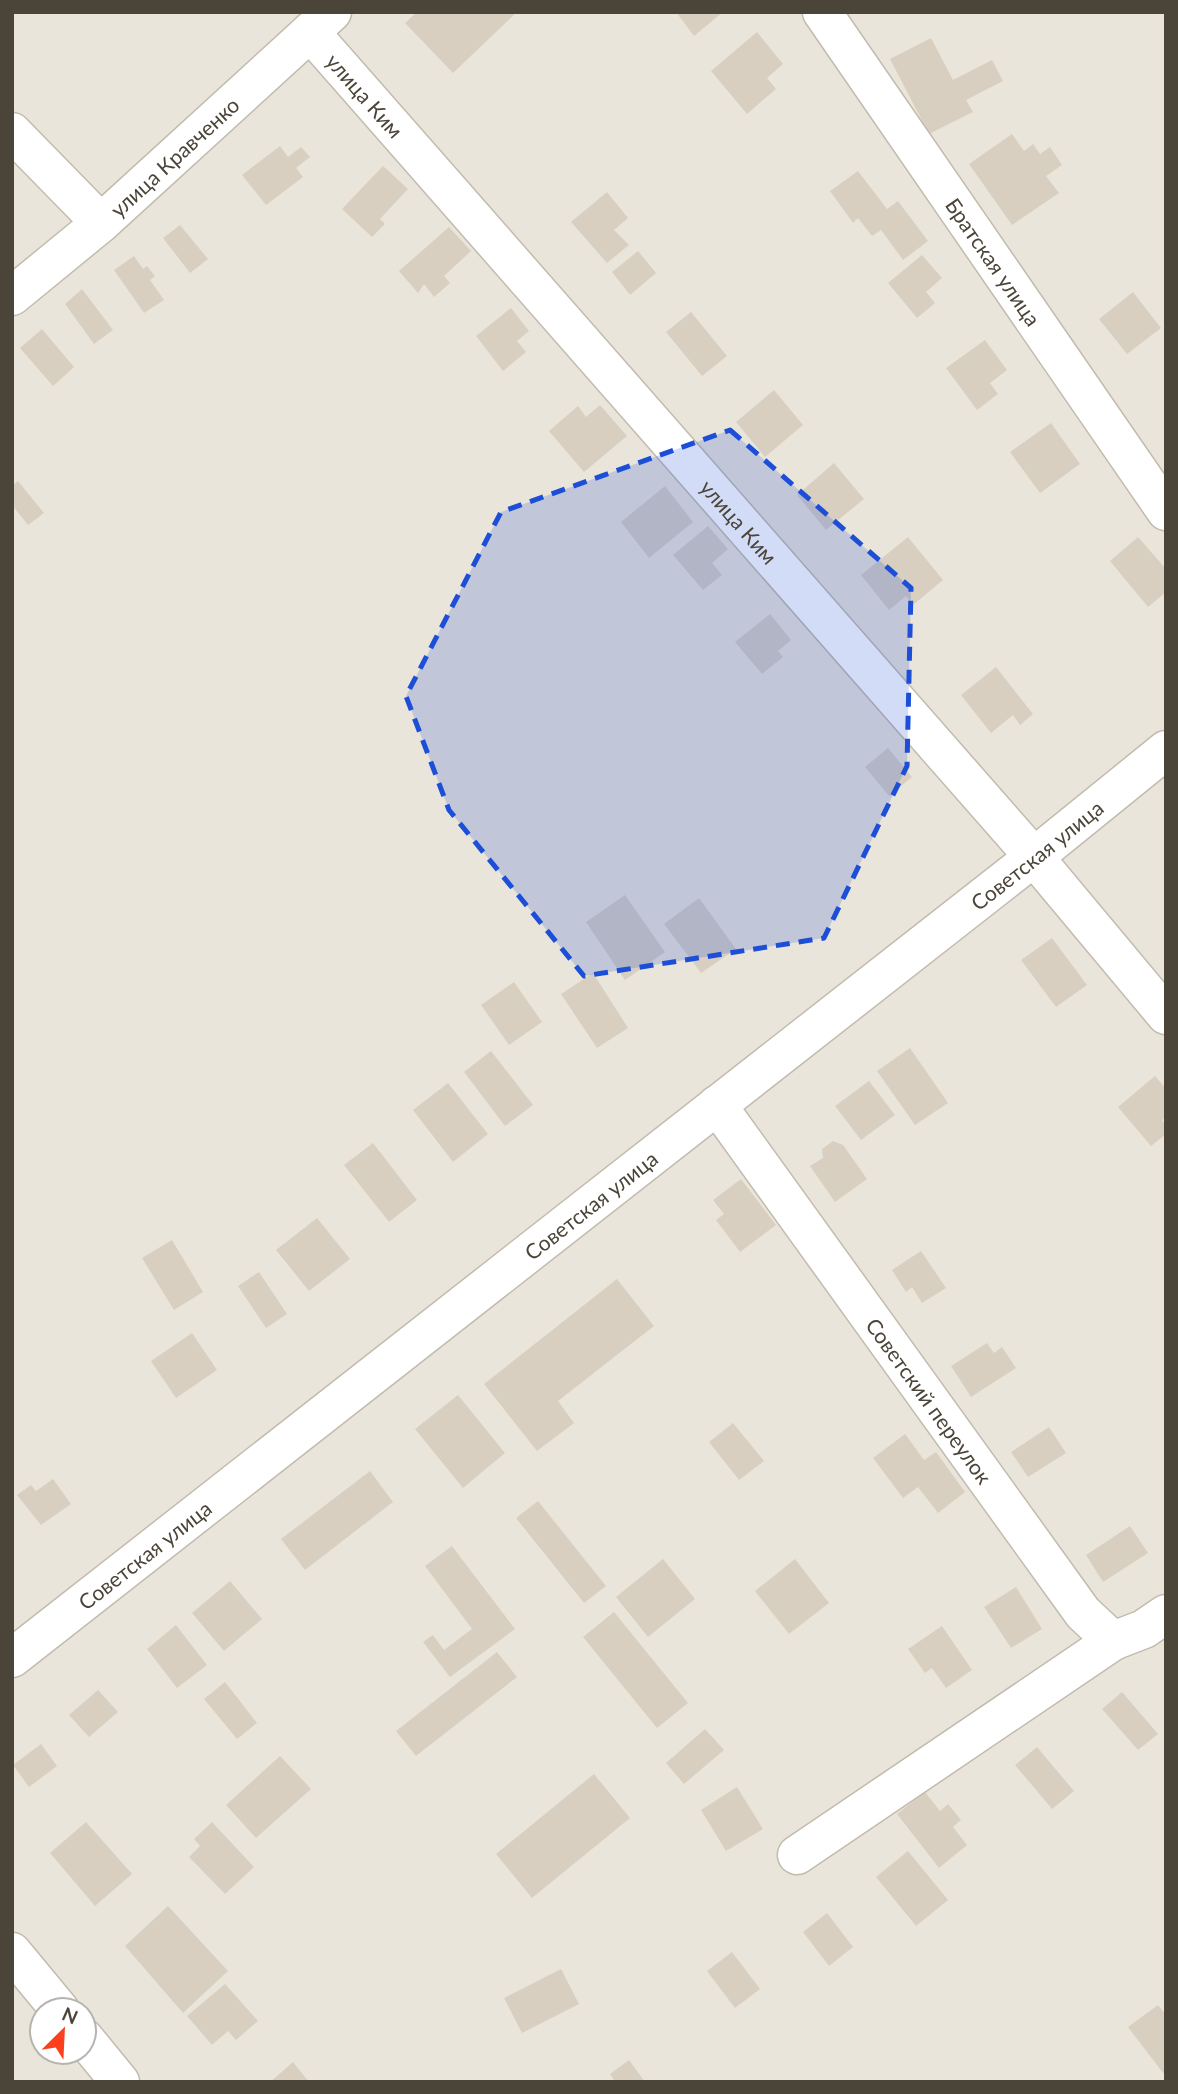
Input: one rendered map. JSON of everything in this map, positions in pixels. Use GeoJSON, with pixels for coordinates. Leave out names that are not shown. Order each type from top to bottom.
{"type":"FeatureCollection","features":[{"type":"Feature","properties":{"kind":"street","name":"Братская улица"},"geometry":{"type":"LineString","coordinates":[[822,12],[1166,511]]}},
{"type":"Feature","properties":{"kind":"street","name":"улица Кравченко"},"geometry":{"type":"LineString","coordinates":[[12,296],[101,223],[321,22]]}},
{"type":"Feature","properties":{"kind":"street","name":"улица Ким"},"geometry":{"type":"LineString","coordinates":[[321,22],[1166,1015]]}},
{"type":"Feature","properties":{"kind":"street"},"geometry":{"type":"LineString","coordinates":[[12,132],[101,223]]}},
{"type":"Feature","properties":{"kind":"street","name":"Советская улица"},"geometry":{"type":"LineString","coordinates":[[12,1658],[1034,857],[1166,750]]}},
{"type":"Feature","properties":{"kind":"street","name":"Советский переулок"},"geometry":{"type":"LineString","coordinates":[[717,1105],[1083,1612],[1113,1641]]}},
{"type":"Feature","properties":{"kind":"street"},"geometry":{"type":"LineString","coordinates":[[797,1855],[1113,1641],[1144,1629],[1166,1614]]}},
{"type":"Feature","properties":{"kind":"street"},"geometry":{"type":"LineString","coordinates":[[12,1952],[48,1996]]}},
{"type":"Feature","properties":{"kind":"street"},"geometry":{"type":"LineString","coordinates":[[98,2056],[120,2082]]}},
{"type":"Feature","properties":{"kind":"highlighted area"},"geometry":{"type":"Polygon","coordinates":[[[730,430],[911,588],[907,766],[824,938],[584,976],[449,810],[406,696],[501,512],[730,430]]]}},
{"type":"Feature","properties":{"kind":"shaded area"},"geometry":{"type":"Polygon","coordinates":[[[12,12],[1166,12],[1166,2082],[12,2082],[12,12]]]}},
{"type":"Feature","properties":{"kind":"building"},"geometry":{"type":"Polygon","coordinates":[[[417,12],[517,12],[453,73],[405,23],[417,12]]]}},
{"type":"Feature","properties":{"kind":"building"},"geometry":{"type":"Polygon","coordinates":[[[676,12],[723,12],[694,36],[676,12]]]}},
{"type":"Feature","properties":{"kind":"building"},"geometry":{"type":"Polygon","coordinates":[[[757,32],[783,64],[767,78],[776,89],[747,114],[711,71],[757,32]]]}},
{"type":"Feature","properties":{"kind":"building"},"geometry":{"type":"Polygon","coordinates":[[[931,38],[953,80],[992,60],[1003,81],[966,100],[973,112],[929,134],[890,59],[931,38]]]}},
{"type":"Feature","properties":{"kind":"building"},"geometry":{"type":"Polygon","coordinates":[[[1012,134],[1024,151],[1033,144],[1040,154],[1050,147],[1062,165],[1046,176],[1059,193],[1012,225],[969,164],[1012,134]]]}},
{"type":"Feature","properties":{"kind":"building"},"geometry":{"type":"Polygon","coordinates":[[[280,146],[288,157],[301,147],[310,157],[296,168],[303,177],[266,205],[242,175],[280,146]]]}},
{"type":"Feature","properties":{"kind":"building"},"geometry":{"type":"Polygon","coordinates":[[[383,166],[408,189],[380,219],[385,224],[372,237],[342,209],[383,166]]]}},
{"type":"Feature","properties":{"kind":"building"},"geometry":{"type":"Polygon","coordinates":[[[858,171],[887,209],[898,201],[928,241],[903,260],[881,230],[872,236],[858,218],[853,223],[830,191],[858,171]]]}},
{"type":"Feature","properties":{"kind":"building"},"geometry":{"type":"Polygon","coordinates":[[[607,192],[628,218],[614,230],[629,245],[607,263],[571,222],[607,192]]]}},
{"type":"Feature","properties":{"kind":"building"},"geometry":{"type":"Polygon","coordinates":[[[180,225],[208,259],[190,273],[163,238],[180,225]]]}},
{"type":"Feature","properties":{"kind":"building"},"geometry":{"type":"Polygon","coordinates":[[[449,227],[471,251],[444,276],[450,283],[434,297],[424,284],[418,293],[399,271],[449,227]]]}},
{"type":"Feature","properties":{"kind":"building"},"geometry":{"type":"Polygon","coordinates":[[[638,251],[656,273],[630,295],[612,272],[638,251]]]}},
{"type":"Feature","properties":{"kind":"building"},"geometry":{"type":"Polygon","coordinates":[[[922,255],[942,278],[926,292],[935,303],[917,318],[888,283],[922,255]]]}},
{"type":"Feature","properties":{"kind":"building"},"geometry":{"type":"Polygon","coordinates":[[[134,256],[143,269],[147,266],[155,276],[150,280],[164,300],[144,313],[114,270],[134,256]]]}},
{"type":"Feature","properties":{"kind":"building"},"geometry":{"type":"Polygon","coordinates":[[[82,289],[113,330],[94,344],[65,304],[82,289]]]}},
{"type":"Feature","properties":{"kind":"building"},"geometry":{"type":"Polygon","coordinates":[[[1133,292],[1161,328],[1127,354],[1099,319],[1133,292]]]}},
{"type":"Feature","properties":{"kind":"building"},"geometry":{"type":"Polygon","coordinates":[[[511,308],[529,331],[517,341],[526,352],[503,371],[476,336],[511,308]]]}},
{"type":"Feature","properties":{"kind":"building"},"geometry":{"type":"Polygon","coordinates":[[[691,312],[727,356],[702,376],[666,332],[691,312]]]}},
{"type":"Feature","properties":{"kind":"building"},"geometry":{"type":"Polygon","coordinates":[[[42,329],[74,367],[53,386],[20,348],[42,329]]]}},
{"type":"Feature","properties":{"kind":"building"},"geometry":{"type":"Polygon","coordinates":[[[985,340],[1007,370],[990,383],[998,394],[977,410],[946,368],[985,340]]]}},
{"type":"Feature","properties":{"kind":"building"},"geometry":{"type":"Polygon","coordinates":[[[774,390],[803,425],[765,457],[736,422],[774,390]]]}},
{"type":"Feature","properties":{"kind":"building"},"geometry":{"type":"Polygon","coordinates":[[[600,405],[627,436],[584,472],[549,431],[578,406],[586,417],[600,405]]]}},
{"type":"Feature","properties":{"kind":"building"},"geometry":{"type":"Polygon","coordinates":[[[1051,423],[1080,464],[1040,493],[1010,452],[1051,423]]]}},
{"type":"Feature","properties":{"kind":"building"},"geometry":{"type":"Polygon","coordinates":[[[834,463],[864,499],[826,530],[797,495],[834,463]]]}},
{"type":"Feature","properties":{"kind":"building"},"geometry":{"type":"Polygon","coordinates":[[[18,481],[44,513],[28,525],[12,505],[12,486],[18,481]]]}},
{"type":"Feature","properties":{"kind":"building"},"geometry":{"type":"Polygon","coordinates":[[[665,486],[693,522],[649,558],[621,522],[665,486]]]}},
{"type":"Feature","properties":{"kind":"building"},"geometry":{"type":"Polygon","coordinates":[[[708,526],[728,549],[712,563],[722,575],[703,590],[673,555],[708,526]]]}},
{"type":"Feature","properties":{"kind":"building"},"geometry":{"type":"Polygon","coordinates":[[[908,537],[943,580],[913,605],[906,596],[889,610],[861,575],[908,537]]]}},
{"type":"Feature","properties":{"kind":"building"},"geometry":{"type":"Polygon","coordinates":[[[1138,537],[1166,569],[1166,592],[1148,607],[1110,561],[1138,537]]]}},
{"type":"Feature","properties":{"kind":"building"},"geometry":{"type":"Polygon","coordinates":[[[770,614],[791,640],[778,651],[783,657],[762,674],[735,642],[770,614]]]}},
{"type":"Feature","properties":{"kind":"building"},"geometry":{"type":"Polygon","coordinates":[[[996,667],[1033,714],[1020,725],[1013,715],[991,733],[961,695],[996,667]]]}},
{"type":"Feature","properties":{"kind":"building"},"geometry":{"type":"Polygon","coordinates":[[[888,748],[912,777],[889,796],[865,767],[888,748]]]}},
{"type":"Feature","properties":{"kind":"building"},"geometry":{"type":"Polygon","coordinates":[[[625,895],[665,952],[625,980],[586,922],[625,895]]]}},
{"type":"Feature","properties":{"kind":"building"},"geometry":{"type":"Polygon","coordinates":[[[699,898],[736,949],[701,973],[664,924],[699,898]]]}},
{"type":"Feature","properties":{"kind":"building"},"geometry":{"type":"Polygon","coordinates":[[[1052,938],[1087,985],[1056,1007],[1021,960],[1052,938]]]}},
{"type":"Feature","properties":{"kind":"building"},"geometry":{"type":"Polygon","coordinates":[[[593,973],[628,1028],[597,1048],[561,994],[593,973]]]}},
{"type":"Feature","properties":{"kind":"building"},"geometry":{"type":"Polygon","coordinates":[[[514,982],[542,1022],[509,1045],[481,1005],[514,982]]]}},
{"type":"Feature","properties":{"kind":"building"},"geometry":{"type":"Polygon","coordinates":[[[910,1048],[948,1103],[915,1125],[877,1071],[910,1048]]]}},
{"type":"Feature","properties":{"kind":"building"},"geometry":{"type":"Polygon","coordinates":[[[491,1051],[533,1105],[505,1126],[464,1072],[491,1051]]]}},
{"type":"Feature","properties":{"kind":"building"},"geometry":{"type":"Polygon","coordinates":[[[1155,1076],[1166,1089],[1166,1117],[1162,1120],[1166,1125],[1166,1134],[1151,1146],[1118,1107],[1155,1076]]]}},
{"type":"Feature","properties":{"kind":"building"},"geometry":{"type":"Polygon","coordinates":[[[869,1081],[895,1115],[861,1140],[835,1106],[869,1081]]]}},
{"type":"Feature","properties":{"kind":"building"},"geometry":{"type":"Polygon","coordinates":[[[448,1083],[488,1134],[453,1162],[413,1110],[448,1083]]]}},
{"type":"Feature","properties":{"kind":"building"},"geometry":{"type":"Polygon","coordinates":[[[833,1141],[843,1145],[867,1179],[835,1202],[810,1166],[823,1158],[822,1149],[833,1141]]]}},
{"type":"Feature","properties":{"kind":"building"},"geometry":{"type":"Polygon","coordinates":[[[373,1143],[417,1200],[389,1222],[344,1165],[373,1143]]]}},
{"type":"Feature","properties":{"kind":"building"},"geometry":{"type":"Polygon","coordinates":[[[741,1179],[776,1225],[740,1252],[716,1220],[724,1214],[713,1200],[741,1179]]]}},
{"type":"Feature","properties":{"kind":"building"},"geometry":{"type":"Polygon","coordinates":[[[317,1218],[350,1259],[309,1291],[276,1250],[317,1218]]]}},
{"type":"Feature","properties":{"kind":"building"},"geometry":{"type":"Polygon","coordinates":[[[172,1240],[203,1292],[174,1310],[142,1258],[172,1240]]]}},
{"type":"Feature","properties":{"kind":"building"},"geometry":{"type":"Polygon","coordinates":[[[921,1251],[946,1288],[922,1303],[912,1287],[906,1292],[892,1270],[921,1251]]]}},
{"type":"Feature","properties":{"kind":"building"},"geometry":{"type":"Polygon","coordinates":[[[259,1272],[287,1314],[266,1328],[238,1286],[259,1272]]]}},
{"type":"Feature","properties":{"kind":"building"},"geometry":{"type":"Polygon","coordinates":[[[617,1279],[654,1326],[558,1401],[574,1423],[537,1451],[484,1384],[617,1279]]]}},
{"type":"Feature","properties":{"kind":"building"},"geometry":{"type":"Polygon","coordinates":[[[192,1333],[217,1370],[176,1398],[151,1361],[192,1333]]]}},
{"type":"Feature","properties":{"kind":"building"},"geometry":{"type":"Polygon","coordinates":[[[987,1343],[994,1353],[1002,1347],[1016,1368],[971,1397],[951,1366],[987,1343]]]}},
{"type":"Feature","properties":{"kind":"building"},"geometry":{"type":"Polygon","coordinates":[[[458,1395],[505,1453],[463,1488],[415,1429],[458,1395]]]}},
{"type":"Feature","properties":{"kind":"building"},"geometry":{"type":"Polygon","coordinates":[[[733,1423],[764,1461],[739,1480],[709,1442],[733,1423]]]}},
{"type":"Feature","properties":{"kind":"building"},"geometry":{"type":"Polygon","coordinates":[[[1049,1427],[1066,1453],[1028,1477],[1011,1452],[1049,1427]]]}},
{"type":"Feature","properties":{"kind":"building"},"geometry":{"type":"Polygon","coordinates":[[[905,1434],[924,1460],[936,1452],[965,1492],[938,1513],[918,1487],[903,1498],[873,1458],[905,1434]]]}},
{"type":"Feature","properties":{"kind":"building"},"geometry":{"type":"Polygon","coordinates":[[[370,1471],[393,1502],[305,1570],[281,1539],[370,1471]]]}},
{"type":"Feature","properties":{"kind":"building"},"geometry":{"type":"Polygon","coordinates":[[[53,1479],[71,1504],[41,1525],[17,1495],[31,1485],[36,1491],[53,1479]]]}},
{"type":"Feature","properties":{"kind":"building"},"geometry":{"type":"Polygon","coordinates":[[[538,1501],[606,1586],[584,1603],[516,1518],[538,1501]]]}},
{"type":"Feature","properties":{"kind":"building"},"geometry":{"type":"Polygon","coordinates":[[[1130,1526],[1148,1553],[1103,1582],[1086,1555],[1130,1526]]]}},
{"type":"Feature","properties":{"kind":"building"},"geometry":{"type":"Polygon","coordinates":[[[452,1546],[515,1629],[450,1677],[423,1642],[433,1635],[444,1650],[472,1629],[425,1566],[452,1546]]]}},
{"type":"Feature","properties":{"kind":"building"},"geometry":{"type":"Polygon","coordinates":[[[663,1559],[695,1599],[648,1637],[616,1597],[663,1559]]]}},
{"type":"Feature","properties":{"kind":"building"},"geometry":{"type":"Polygon","coordinates":[[[795,1559],[829,1603],[789,1634],[755,1591],[795,1559]]]}},
{"type":"Feature","properties":{"kind":"building"},"geometry":{"type":"Polygon","coordinates":[[[230,1581],[262,1619],[224,1651],[192,1613],[230,1581]]]}},
{"type":"Feature","properties":{"kind":"building"},"geometry":{"type":"Polygon","coordinates":[[[1016,1587],[1042,1629],[1011,1648],[984,1607],[1016,1587]]]}},
{"type":"Feature","properties":{"kind":"building"},"geometry":{"type":"Polygon","coordinates":[[[614,1612],[688,1703],[657,1728],[583,1637],[614,1612]]]}},
{"type":"Feature","properties":{"kind":"building"},"geometry":{"type":"Polygon","coordinates":[[[176,1625],[207,1665],[177,1688],[147,1649],[176,1625]]]}},
{"type":"Feature","properties":{"kind":"building"},"geometry":{"type":"Polygon","coordinates":[[[942,1626],[972,1670],[946,1688],[932,1668],[925,1673],[908,1649],[942,1626]]]}},
{"type":"Feature","properties":{"kind":"building"},"geometry":{"type":"Polygon","coordinates":[[[497,1652],[517,1677],[416,1756],[396,1731],[497,1652]]]}},
{"type":"Feature","properties":{"kind":"building"},"geometry":{"type":"Polygon","coordinates":[[[225,1682],[257,1723],[237,1739],[204,1699],[225,1682]]]}},
{"type":"Feature","properties":{"kind":"building"},"geometry":{"type":"Polygon","coordinates":[[[98,1690],[118,1712],[89,1737],[69,1715],[98,1690]]]}},
{"type":"Feature","properties":{"kind":"building"},"geometry":{"type":"Polygon","coordinates":[[[1122,1692],[1158,1734],[1138,1750],[1102,1709],[1122,1692]]]}},
{"type":"Feature","properties":{"kind":"building"},"geometry":{"type":"Polygon","coordinates":[[[705,1729],[724,1750],[684,1784],[666,1763],[705,1729]]]}},
{"type":"Feature","properties":{"kind":"building"},"geometry":{"type":"Polygon","coordinates":[[[41,1744],[57,1766],[29,1787],[13,1765],[41,1744]]]}},
{"type":"Feature","properties":{"kind":"building"},"geometry":{"type":"Polygon","coordinates":[[[1037,1747],[1074,1791],[1052,1809],[1015,1765],[1037,1747]]]}},
{"type":"Feature","properties":{"kind":"building"},"geometry":{"type":"Polygon","coordinates":[[[280,1756],[311,1789],[256,1838],[226,1805],[280,1756]]]}},
{"type":"Feature","properties":{"kind":"building"},"geometry":{"type":"Polygon","coordinates":[[[594,1774],[630,1818],[532,1898],[496,1854],[594,1774]]]}},
{"type":"Feature","properties":{"kind":"building"},"geometry":{"type":"Polygon","coordinates":[[[737,1787],[763,1829],[726,1851],[701,1810],[737,1787]]]}},
{"type":"Feature","properties":{"kind":"building"},"geometry":{"type":"Polygon","coordinates":[[[925,1792],[940,1811],[948,1804],[961,1820],[953,1827],[967,1845],[939,1868],[897,1814],[925,1792]]]}},
{"type":"Feature","properties":{"kind":"building"},"geometry":{"type":"Polygon","coordinates":[[[86,1822],[132,1874],[95,1906],[50,1853],[86,1822]]]}},
{"type":"Feature","properties":{"kind":"building"},"geometry":{"type":"Polygon","coordinates":[[[212,1822],[254,1867],[225,1894],[189,1857],[200,1846],[194,1839],[212,1822]]]}},
{"type":"Feature","properties":{"kind":"building"},"geometry":{"type":"Polygon","coordinates":[[[908,1851],[948,1900],[916,1926],[876,1877],[908,1851]]]}},
{"type":"Feature","properties":{"kind":"building"},"geometry":{"type":"Polygon","coordinates":[[[168,1906],[228,1971],[183,2013],[125,1946],[168,1906]]]}},
{"type":"Feature","properties":{"kind":"building"},"geometry":{"type":"Polygon","coordinates":[[[827,1913],[853,1947],[829,1966],[803,1932],[827,1913]]]}},
{"type":"Feature","properties":{"kind":"building"},"geometry":{"type":"Polygon","coordinates":[[[732,1952],[760,1989],[735,2008],[707,1971],[732,1952]]]}},
{"type":"Feature","properties":{"kind":"building"},"geometry":{"type":"Polygon","coordinates":[[[561,1969],[579,2004],[522,2033],[504,1998],[561,1969]]]}},
{"type":"Feature","properties":{"kind":"building"},"geometry":{"type":"Polygon","coordinates":[[[225,1984],[258,2021],[236,2040],[228,2031],[212,2045],[187,2016],[225,1984]]]}},
{"type":"Feature","properties":{"kind":"building"},"geometry":{"type":"Polygon","coordinates":[[[1158,2005],[1166,2015],[1166,2072],[1163,2073],[1128,2027],[1158,2005]]]}},
{"type":"Feature","properties":{"kind":"building"},"geometry":{"type":"Polygon","coordinates":[[[629,2060],[645,2082],[615,2082],[610,2074],[629,2060]]]}},
{"type":"Feature","properties":{"kind":"building"},"geometry":{"type":"Polygon","coordinates":[[[293,2062],[309,2082],[270,2082],[293,2062]]]}}]}
